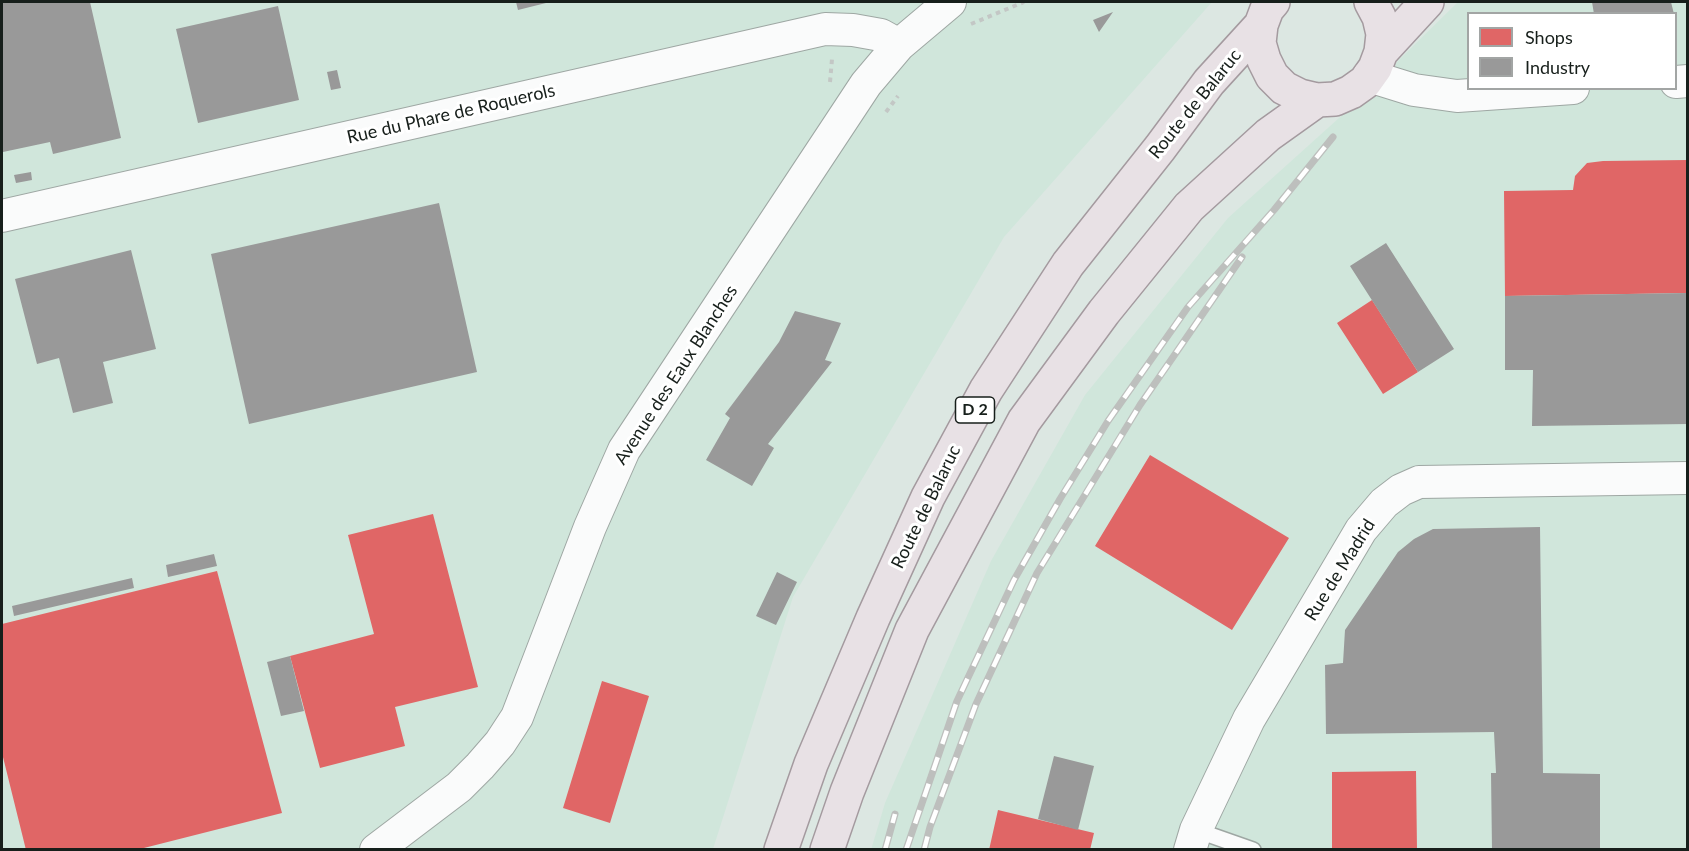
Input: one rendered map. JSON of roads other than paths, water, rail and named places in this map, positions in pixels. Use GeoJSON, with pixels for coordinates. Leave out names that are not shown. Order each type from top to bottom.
{"type":"FeatureCollection","features":[{"type":"Feature","properties":{"kind":"main road"},"geometry":{"type":"LineString","coordinates":[[1371,2],[1379,17],[1383,34],[1375,64]]}},
{"type":"Feature","properties":{"kind":"main road","name":"D 2"},"geometry":{"type":"LineString","coordinates":[[1267,13],[1259,43],[1263,60],[1272,76],[1284,88],[1300,96],[1317,100],[1335,99],[1365,82],[1375,64],[1427,2]]}},
{"type":"Feature","properties":{"kind":"main road","name":"Route de Balaruc"},"geometry":{"type":"LineString","coordinates":[[781,849],[811,764],[873,618],[928,497],[986,390],[1068,264],[1209,82],[1267,13]]}},
{"type":"Feature","properties":{"kind":"main road","name":"D 2"},"geometry":{"type":"LineString","coordinates":[[828,849],[847,792],[912,630],[1024,421],[1104,312],[1189,207],[1268,135],[1317,100]]}},
{"type":"Feature","properties":{"kind":"street","name":"Avenue des Eaux Blanches"},"geometry":{"type":"LineString","coordinates":[[376,849],[459,787],[500,743],[517,717],[590,527],[624,450],[866,84],[899,45],[957,14]]}},
{"type":"Feature","properties":{"kind":"street","name":"Rue du Phare de Roquerols"},"geometry":{"type":"LineString","coordinates":[[2,216],[825,29],[853,30],[881,35],[899,45]]}},
{"type":"Feature","properties":{"kind":"street"},"geometry":{"type":"LineString","coordinates":[[1375,64],[1414,90],[1457,96],[1545,90]]}},
{"type":"Feature","properties":{"kind":"street","name":"Rue de Madrid"},"geometry":{"type":"LineString","coordinates":[[1193,840],[1249,719],[1361,530],[1384,503],[1401,490],[1419,482],[1688,478]]}},
{"type":"Feature","properties":{"kind":"lane"},"geometry":{"type":"LineString","coordinates":[[1193,840],[1253,849]]}},
{"type":"Feature","properties":{"kind":"railway"},"geometry":{"type":"LineString","coordinates":[[906,850],[957,701],[1014,580],[1060,499],[1108,421],[1188,307],[1274,210],[1333,137]]}},
{"type":"Feature","properties":{"kind":"railway"},"geometry":{"type":"LineString","coordinates":[[924,850],[930,827],[976,704],[1037,573],[1140,405],[1242,257]]}},
{"type":"Feature","properties":{"kind":"railway"},"geometry":{"type":"LineString","coordinates":[[885,850],[895,814]]}}]}
